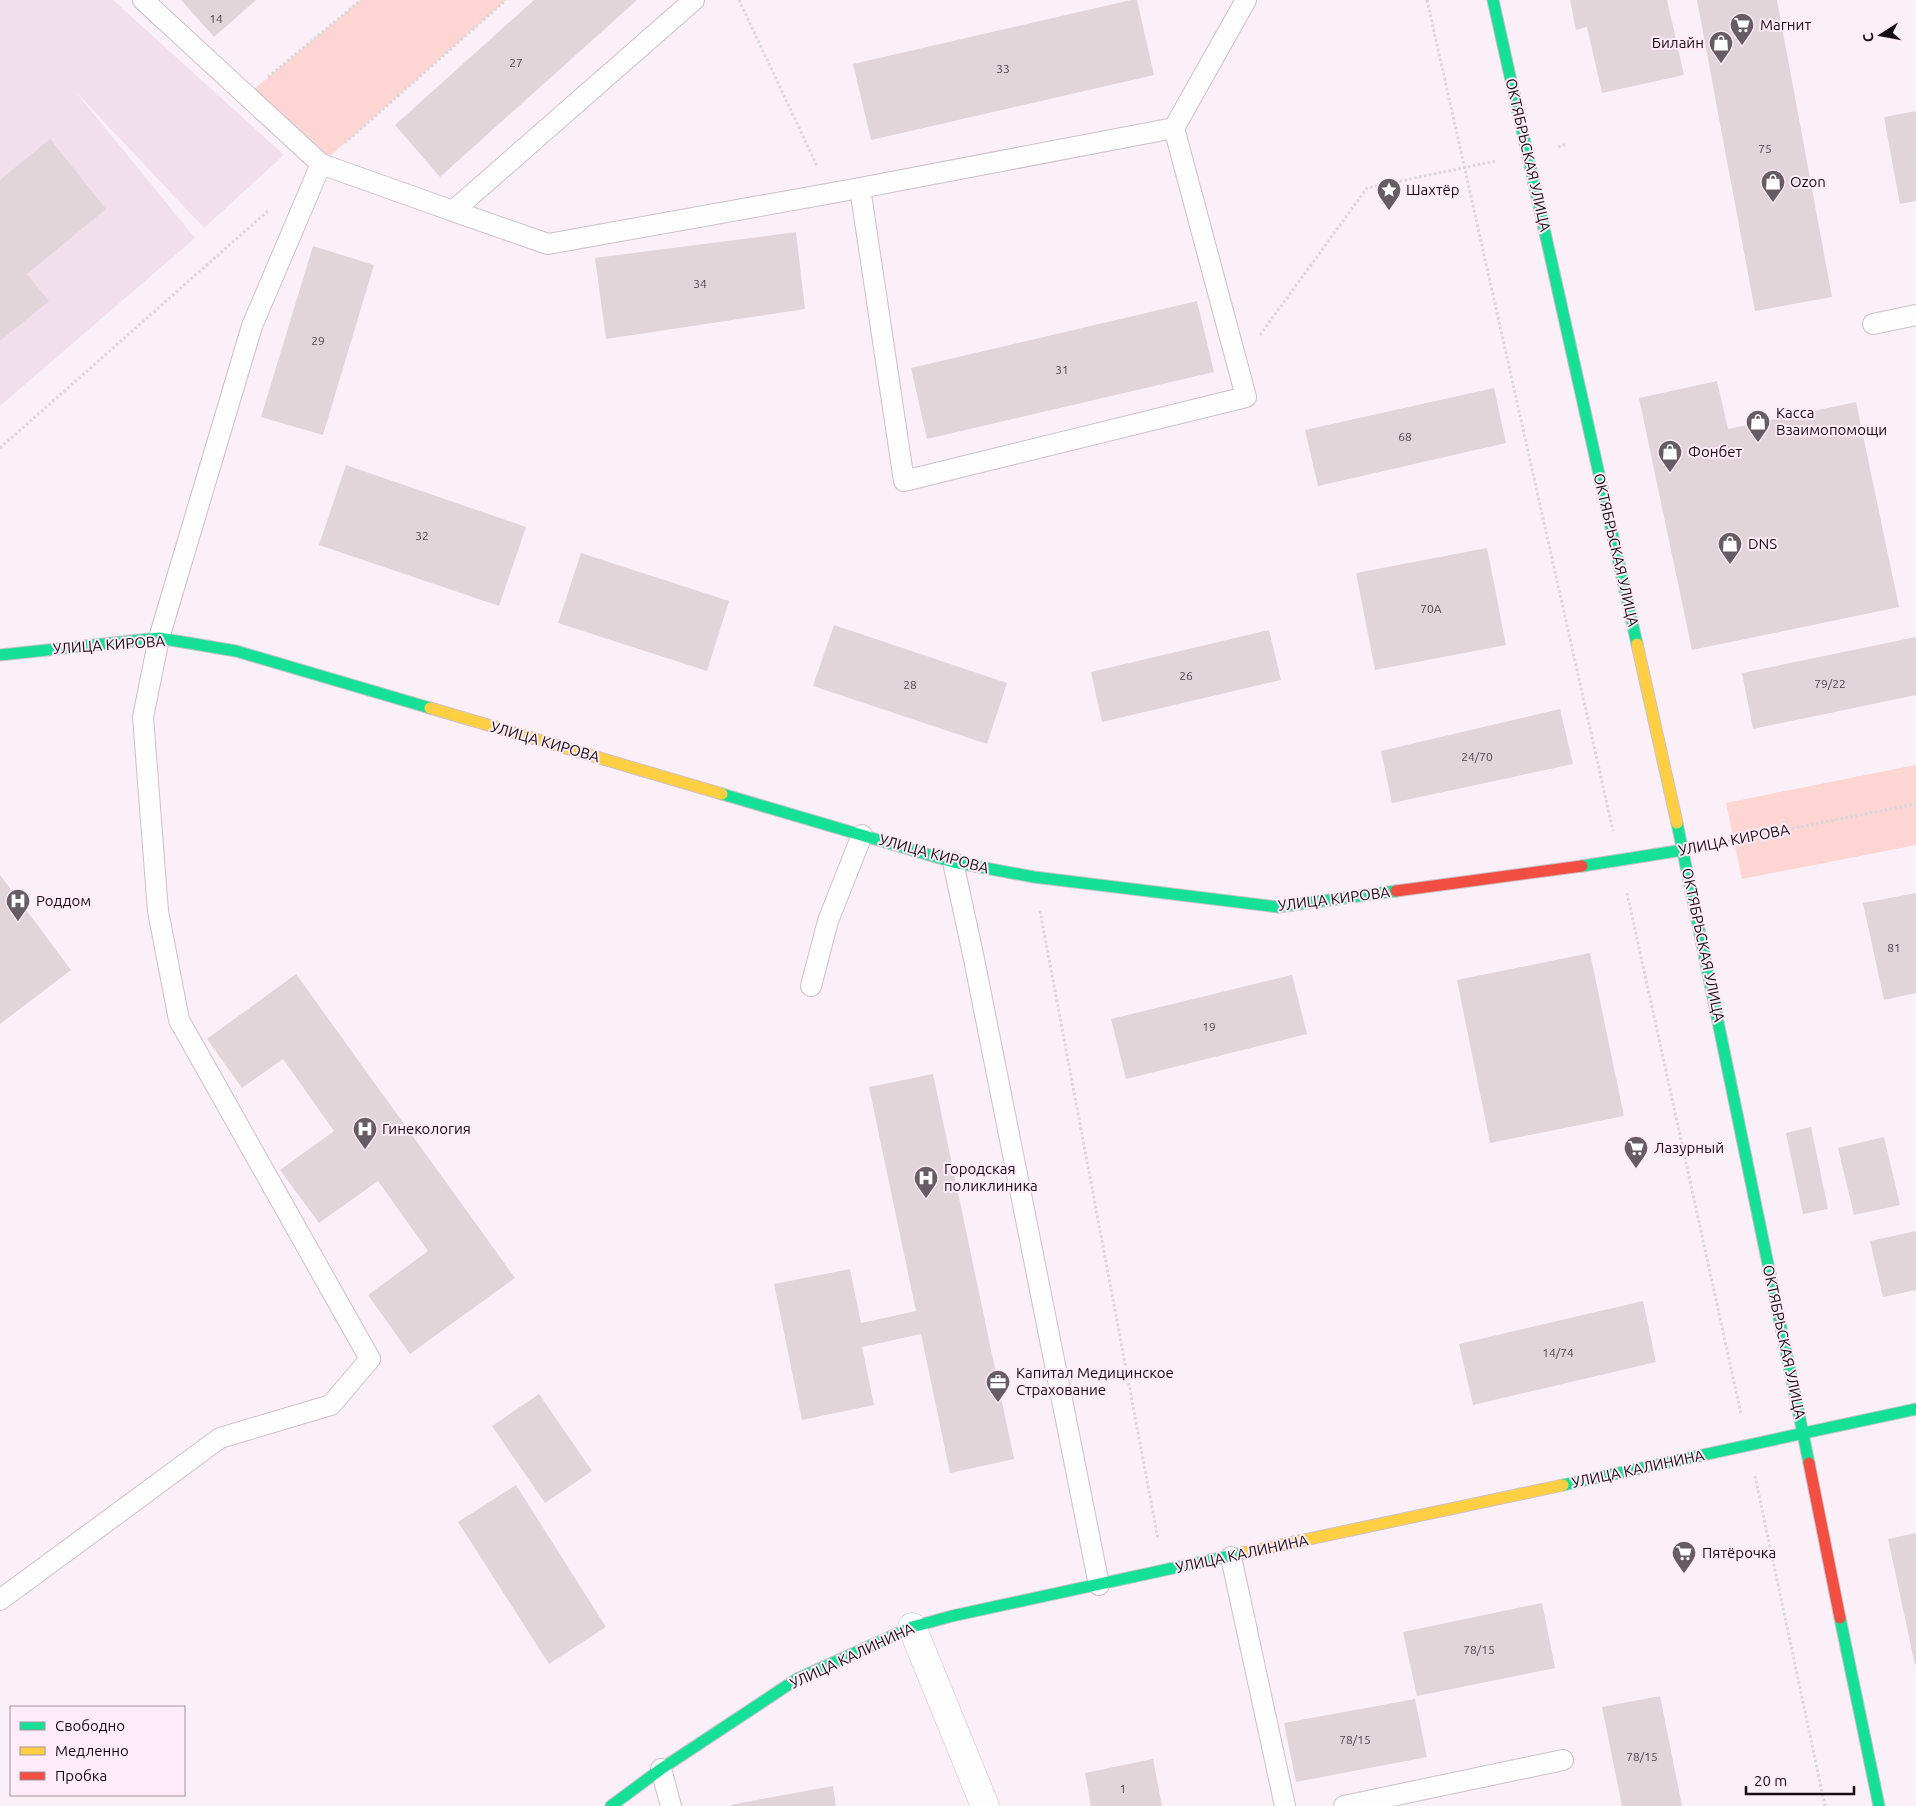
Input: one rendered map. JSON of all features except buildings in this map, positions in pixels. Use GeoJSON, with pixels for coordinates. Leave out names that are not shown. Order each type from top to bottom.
{"type":"FeatureCollection","features":[{"type":"Feature","properties":{"kind":"main road","name":"ОКТЯБРЬСКАЯ УЛИЦА"},"geometry":{"type":"LineString","coordinates":[[1493,0],[1683,850],[1879,1806]]}},
{"type":"Feature","properties":{"kind":"main road","name":"УЛИЦА КИРОВА"},"geometry":{"type":"LineString","coordinates":[[0,655],[159,638],[236,651],[953,862],[1034,877],[1278,907],[1620,861],[1683,850]]}},
{"type":"Feature","properties":{"kind":"main road","name":"УЛИЦА КАЛИНИНА"},"geometry":{"type":"LineString","coordinates":[[611,1806],[661,1769],[797,1679],[912,1627],[952,1616],[1803,1434],[1916,1408]]}},
{"type":"Feature","properties":{"kind":"street"},"geometry":{"type":"LineString","coordinates":[[912,1627],[985,1806]]}},
{"type":"Feature","properties":{"kind":"lane"},"geometry":{"type":"LineString","coordinates":[[143,0],[321,164],[548,244],[830,194],[1174,128]]}},
{"type":"Feature","properties":{"kind":"lane"},"geometry":{"type":"LineString","coordinates":[[453,211],[694,0]]}},
{"type":"Feature","properties":{"kind":"lane"},"geometry":{"type":"LineString","coordinates":[[860,188],[904,481],[1246,397],[1174,128],[1246,0]]}},
{"type":"Feature","properties":{"kind":"lane"},"geometry":{"type":"LineString","coordinates":[[0,1600],[220,1438],[331,1405],[370,1359],[179,1020],[158,910],[143,717],[159,638],[252,326],[321,164]]}},
{"type":"Feature","properties":{"kind":"lane"},"geometry":{"type":"LineString","coordinates":[[1873,324],[1916,315]]}},
{"type":"Feature","properties":{"kind":"lane"},"geometry":{"type":"LineString","coordinates":[[811,986],[828,921],[862,835]]}},
{"type":"Feature","properties":{"kind":"lane"},"geometry":{"type":"LineString","coordinates":[[953,862],[1100,1585]]}},
{"type":"Feature","properties":{"kind":"lane"},"geometry":{"type":"LineString","coordinates":[[1231,1557],[1285,1806]]}},
{"type":"Feature","properties":{"kind":"lane"},"geometry":{"type":"LineString","coordinates":[[1344,1806],[1563,1760]]}},
{"type":"Feature","properties":{"kind":"lane"},"geometry":{"type":"LineString","coordinates":[[661,1769],[671,1806]]}},
{"type":"Feature","properties":{"kind":"path"},"geometry":{"type":"LineString","coordinates":[[247,95],[361,0]]}},
{"type":"Feature","properties":{"kind":"path"},"geometry":{"type":"LineString","coordinates":[[321,164],[506,0]]}},
{"type":"Feature","properties":{"kind":"path"},"geometry":{"type":"LineString","coordinates":[[739,0],[830,194]]}},
{"type":"Feature","properties":{"kind":"path"},"geometry":{"type":"LineString","coordinates":[[1427,0],[1620,861],[1825,1806]]}},
{"type":"Feature","properties":{"kind":"path"},"geometry":{"type":"LineString","coordinates":[[1238,366],[1367,188],[1464,168]]}},
{"type":"Feature","properties":{"kind":"path"},"geometry":{"type":"LineString","coordinates":[[0,448],[276,203]]}},
{"type":"Feature","properties":{"kind":"path","name":"УЛИЦА КИРОВА"},"geometry":{"type":"LineString","coordinates":[[1683,850],[1916,804]]}},
{"type":"Feature","properties":{"kind":"path"},"geometry":{"type":"LineString","coordinates":[[1034,877],[1164,1571]]}},
{"type":"Feature","properties":{"kind":"shaded area"},"geometry":{"type":"Polygon","coordinates":[[[0,0],[113,0],[284,155],[204,228],[75,91],[195,238],[0,406],[0,0]]]}},
{"type":"Feature","properties":{"kind":"shaded area"},"geometry":{"type":"Polygon","coordinates":[[[361,0],[506,0],[321,164],[247,95],[361,0]]]}},
{"type":"Feature","properties":{"kind":"shaded area"},"geometry":{"type":"Polygon","coordinates":[[[1916,765],[1916,845],[1742,879],[1726,803],[1916,765]]]}},
{"type":"Feature","properties":{"kind":"traffic: fast"},"geometry":{"type":"LineString","coordinates":[[1493,0],[1637,644]]}},
{"type":"Feature","properties":{"kind":"traffic: fast"},"geometry":{"type":"LineString","coordinates":[[0,655],[159,638],[236,651],[430,708]]}},
{"type":"Feature","properties":{"kind":"traffic: fast"},"geometry":{"type":"LineString","coordinates":[[722,794],[953,862],[1034,877],[1278,907],[1396,891]]}},
{"type":"Feature","properties":{"kind":"traffic: fast"},"geometry":{"type":"LineString","coordinates":[[1677,823],[1809,1463]]}},
{"type":"Feature","properties":{"kind":"traffic: fast"},"geometry":{"type":"LineString","coordinates":[[1582,866],[1683,850]]}},
{"type":"Feature","properties":{"kind":"traffic: fast"},"geometry":{"type":"LineString","coordinates":[[1563,1485],[1916,1409]]}},
{"type":"Feature","properties":{"kind":"traffic: fast"},"geometry":{"type":"LineString","coordinates":[[611,1806],[661,1769],[797,1679],[912,1627],[952,1616],[1243,1553]]}},
{"type":"Feature","properties":{"kind":"traffic: fast"},"geometry":{"type":"LineString","coordinates":[[1840,1618],[1879,1806]]}},
{"type":"Feature","properties":{"kind":"traffic: slow"},"geometry":{"type":"LineString","coordinates":[[1637,644],[1677,823]]}},
{"type":"Feature","properties":{"kind":"traffic: slow"},"geometry":{"type":"LineString","coordinates":[[430,708],[722,794]]}},
{"type":"Feature","properties":{"kind":"traffic: slow"},"geometry":{"type":"LineString","coordinates":[[1243,1553],[1563,1485]]}},
{"type":"Feature","properties":{"kind":"traffic: jam"},"geometry":{"type":"LineString","coordinates":[[1396,891],[1582,866]]}},
{"type":"Feature","properties":{"kind":"traffic: jam"},"geometry":{"type":"LineString","coordinates":[[1809,1463],[1840,1618]]}},
{"type":"Feature","properties":{"kind":"place","name":"Магнит"},"geometry":{"type":"Point","coordinates":[1742,46]}},
{"type":"Feature","properties":{"kind":"place","name":"Билайн"},"geometry":{"type":"Point","coordinates":[1721,64]}},
{"type":"Feature","properties":{"kind":"place","name":"Ozon"},"geometry":{"type":"Point","coordinates":[1773,203]}},
{"type":"Feature","properties":{"kind":"place","name":"Шахтёр"},"geometry":{"type":"Point","coordinates":[1389,211]}},
{"type":"Feature","properties":{"kind":"place","name":"Касса Взаимопомощи"},"geometry":{"type":"Point","coordinates":[1758,443]}},
{"type":"Feature","properties":{"kind":"place","name":"Фонбет"},"geometry":{"type":"Point","coordinates":[1670,473]}},
{"type":"Feature","properties":{"kind":"place","name":"DNS"},"geometry":{"type":"Point","coordinates":[1730,565]}},
{"type":"Feature","properties":{"kind":"place","name":"Роддом"},"geometry":{"type":"Point","coordinates":[18,922]}},
{"type":"Feature","properties":{"kind":"place","name":"Гинекология"},"geometry":{"type":"Point","coordinates":[365,1150]}},
{"type":"Feature","properties":{"kind":"place","name":"Лазурный"},"geometry":{"type":"Point","coordinates":[1636,1169]}},
{"type":"Feature","properties":{"kind":"place","name":"Городская поликлиника"},"geometry":{"type":"Point","coordinates":[926,1199]}},
{"type":"Feature","properties":{"kind":"place","name":"Капитал Медицинское Страхование"},"geometry":{"type":"Point","coordinates":[998,1403]}},
{"type":"Feature","properties":{"kind":"place","name":"Пятёрочка"},"geometry":{"type":"Point","coordinates":[1684,1574]}}]}
